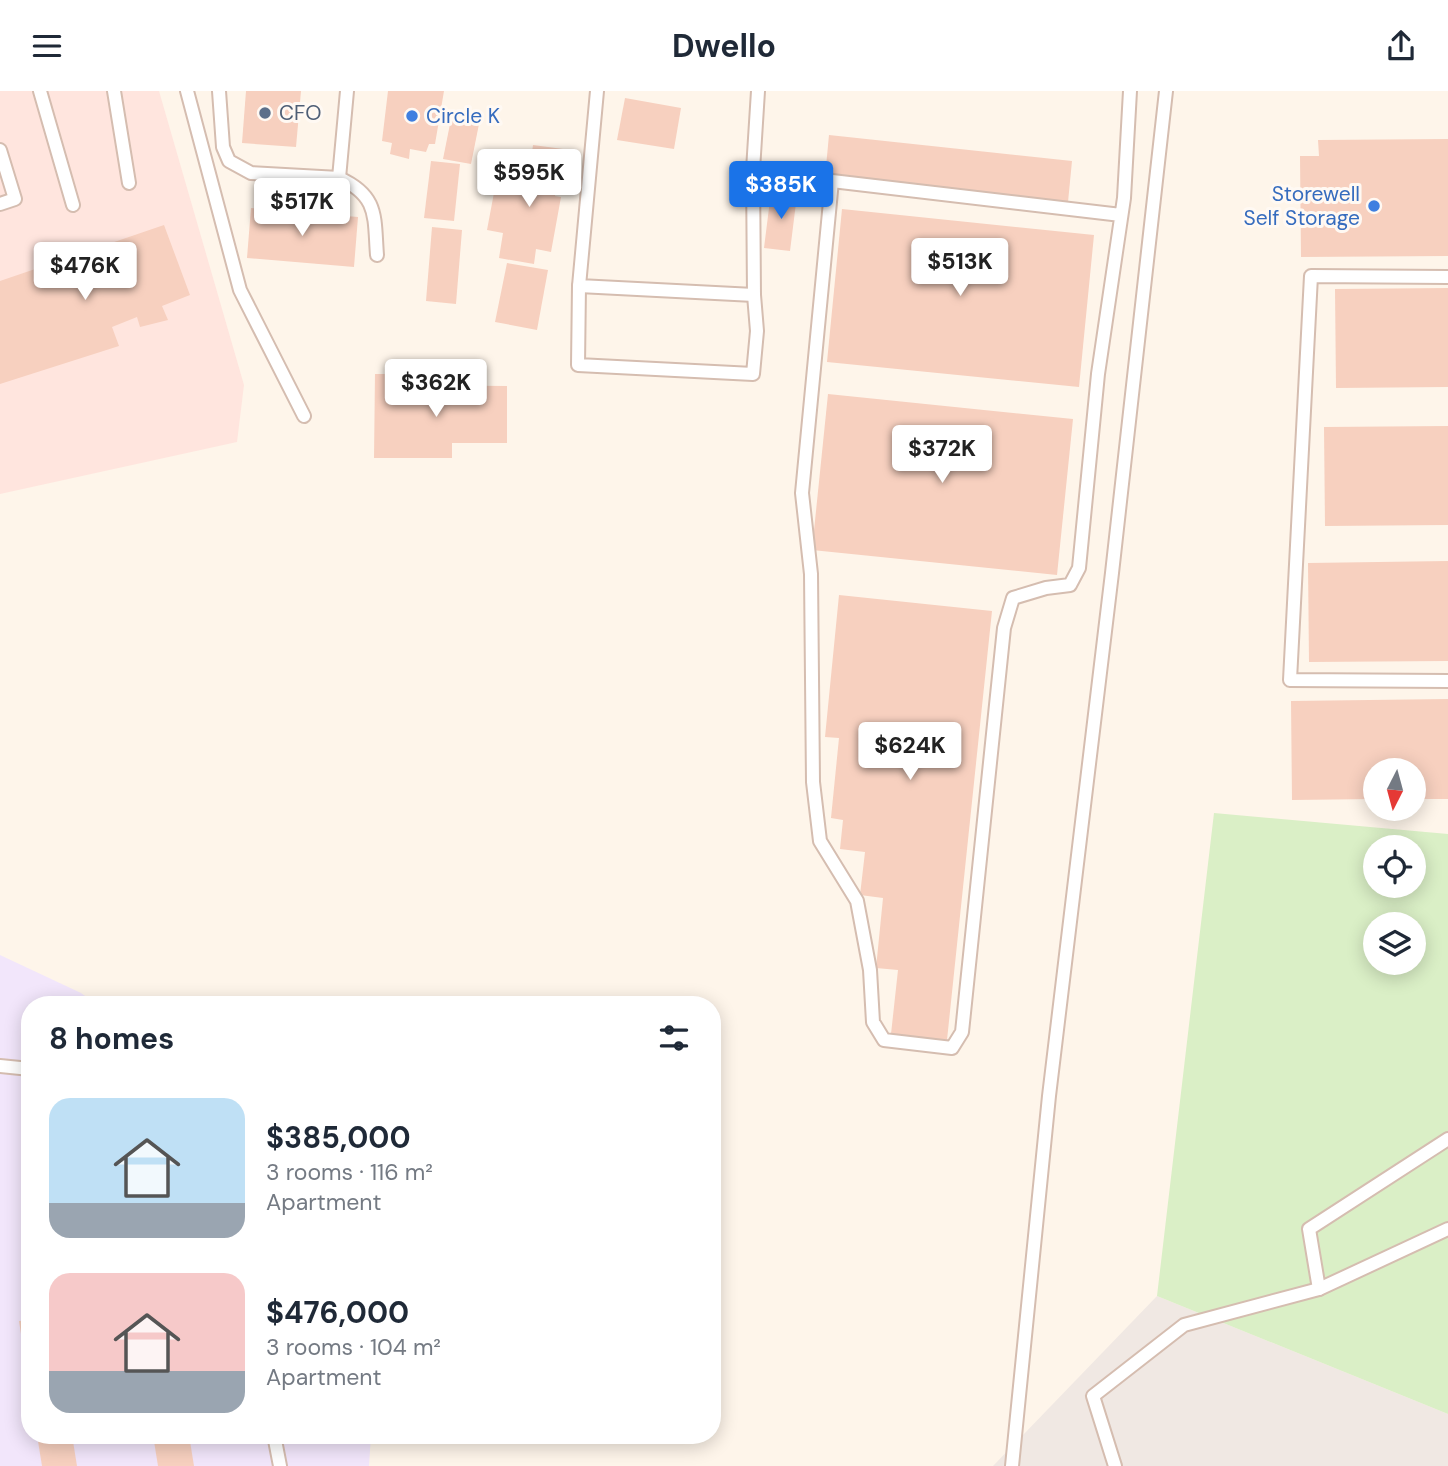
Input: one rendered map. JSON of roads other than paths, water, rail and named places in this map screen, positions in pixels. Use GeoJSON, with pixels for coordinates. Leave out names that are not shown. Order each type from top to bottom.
{"type":"FeatureCollection","features":[{"type":"Feature","properties":{"kind":"lane"},"geometry":{"type":"LineString","coordinates":[[40,91],[73,205]]}},
{"type":"Feature","properties":{"kind":"lane"},"geometry":{"type":"LineString","coordinates":[[114,91],[129,183]]}},
{"type":"Feature","properties":{"kind":"lane"},"geometry":{"type":"LineString","coordinates":[[187,91],[240,290],[304,416]]}},
{"type":"Feature","properties":{"kind":"lane"},"geometry":{"type":"LineString","coordinates":[[219,91],[223,147],[229,161],[251,173],[339,178],[353,184],[373,208],[377,255]]}},
{"type":"Feature","properties":{"kind":"lane"},"geometry":{"type":"LineString","coordinates":[[339,178],[347,91]]}},
{"type":"Feature","properties":{"kind":"lane"},"geometry":{"type":"LineString","coordinates":[[597,91],[579,286],[578,365],[752,374],[757,331],[754,295],[753,170],[758,91]]}},
{"type":"Feature","properties":{"kind":"lane"},"geometry":{"type":"LineString","coordinates":[[1121,215],[832,181],[802,493],[811,574],[813,782],[820,841],[857,901],[870,970],[873,1022],[884,1040],[952,1048],[962,1032],[1004,628],[1013,598],[1046,588],[1070,585],[1079,568],[1098,374],[1121,215],[1130,91]]}},
{"type":"Feature","properties":{"kind":"lane"},"geometry":{"type":"LineString","coordinates":[[1012,1466],[1049,1096],[1166,91]]}},
{"type":"Feature","properties":{"kind":"lane"},"geometry":{"type":"LineString","coordinates":[[0,150],[15,199],[0,204]]}},
{"type":"Feature","properties":{"kind":"lane"},"geometry":{"type":"LineString","coordinates":[[1448,277],[1311,276],[1290,680],[1448,681]]}},
{"type":"Feature","properties":{"kind":"lane"},"geometry":{"type":"LineString","coordinates":[[579,286],[754,295]]}},
{"type":"Feature","properties":{"kind":"lane"},"geometry":{"type":"LineString","coordinates":[[0,1066],[21,1068]]}},
{"type":"Feature","properties":{"kind":"lane"},"geometry":{"type":"LineString","coordinates":[[1319,1289],[1309,1229],[1448,1139]]}},
{"type":"Feature","properties":{"kind":"lane"},"geometry":{"type":"LineString","coordinates":[[1115,1466],[1093,1396],[1184,1325],[1319,1289],[1448,1229]]}},
{"type":"Feature","properties":{"kind":"lane"},"geometry":{"type":"LineString","coordinates":[[276,1444],[280,1466]]}},
{"type":"Feature","properties":{"kind":"place","name":"CFO"},"geometry":{"type":"Point","coordinates":[265,113]}},
{"type":"Feature","properties":{"kind":"place","name":"Circle K"},"geometry":{"type":"Point","coordinates":[412,116]}},
{"type":"Feature","properties":{"kind":"place","name":"Storewell Self Storage"},"geometry":{"type":"Point","coordinates":[1374,206]}}]}
